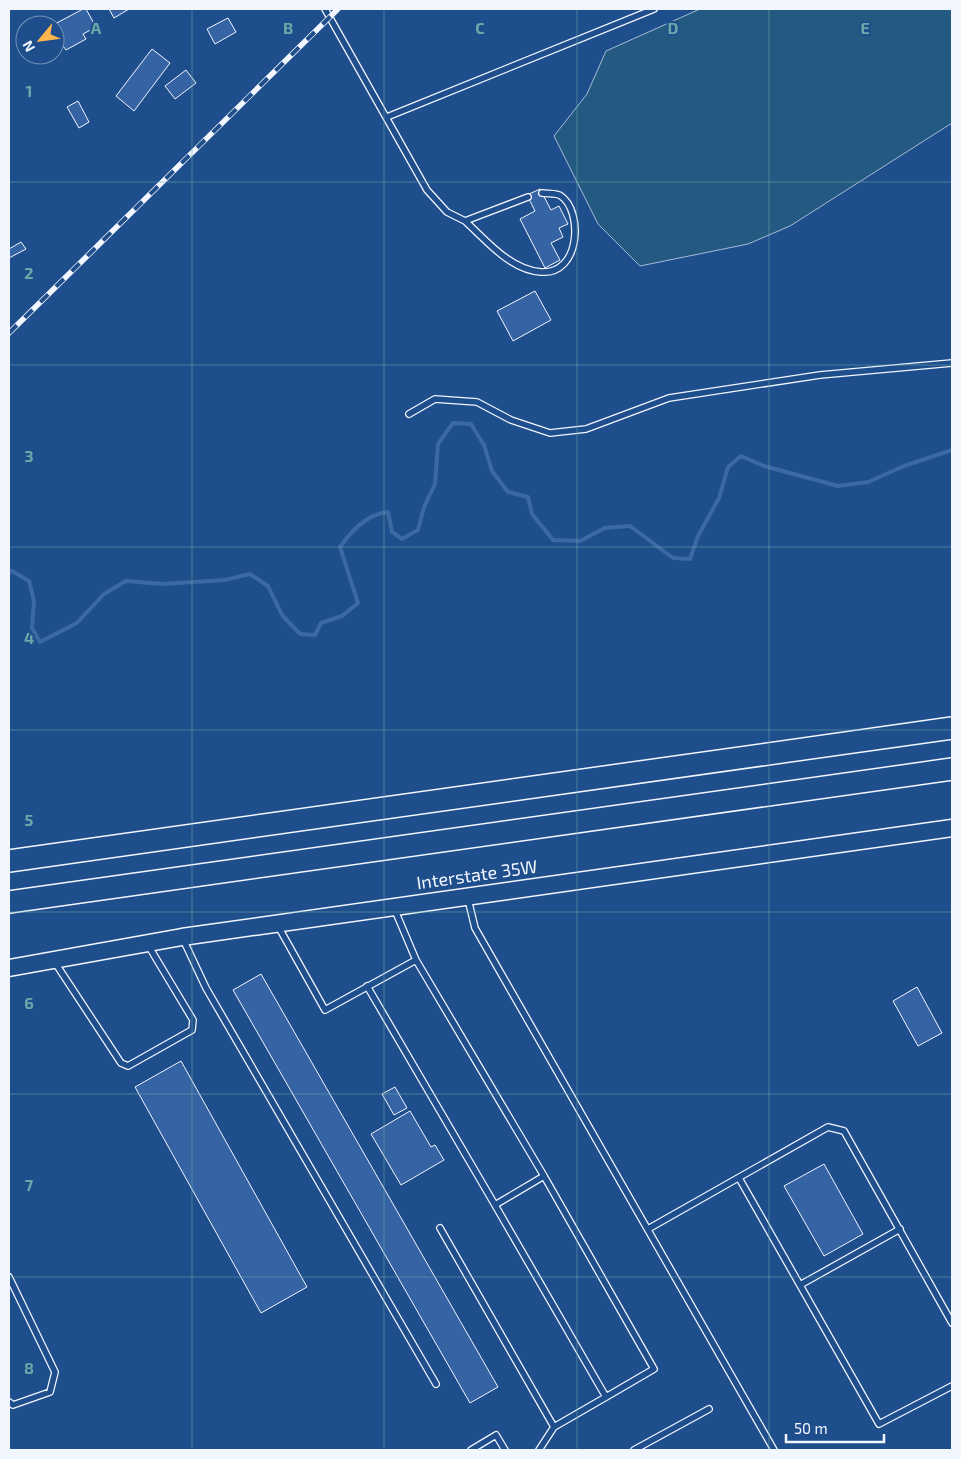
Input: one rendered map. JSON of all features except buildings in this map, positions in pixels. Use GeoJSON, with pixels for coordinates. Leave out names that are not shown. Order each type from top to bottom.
{"type":"FeatureCollection","features":[{"type":"Feature","properties":{"kind":"highway"},"geometry":{"type":"LineString","coordinates":[[9,860],[952,728]]}},
{"type":"Feature","properties":{"kind":"highway"},"geometry":{"type":"LineString","coordinates":[[9,902],[952,769]]}},
{"type":"Feature","properties":{"kind":"street","name":"Interstate 35W"},"geometry":{"type":"LineString","coordinates":[[9,968],[147,942],[952,828]]}},
{"type":"Feature","properties":{"kind":"lane"},"geometry":{"type":"LineString","coordinates":[[325,9],[427,190],[447,212],[465,221],[503,256],[518,265],[540,272],[551,271],[567,264],[571,256],[574,226],[572,211],[566,200],[560,194],[542,193]]}},
{"type":"Feature","properties":{"kind":"lane"},"geometry":{"type":"LineString","coordinates":[[387,117],[654,9]]}},
{"type":"Feature","properties":{"kind":"lane"},"geometry":{"type":"LineString","coordinates":[[465,221],[528,197]]}},
{"type":"Feature","properties":{"kind":"lane"},"geometry":{"type":"LineString","coordinates":[[409,414],[435,398],[477,402],[511,420],[550,434],[586,429],[670,398],[820,375],[952,363]]}},
{"type":"Feature","properties":{"kind":"lane"},"geometry":{"type":"LineString","coordinates":[[467,897],[475,928],[774,1450]]}},
{"type":"Feature","properties":{"kind":"lane"},"geometry":{"type":"LineString","coordinates":[[394,907],[416,960],[544,1176],[654,1369],[554,1427],[539,1450]]}},
{"type":"Feature","properties":{"kind":"lane"},"geometry":{"type":"LineString","coordinates":[[277,923],[325,1010],[416,960]]}},
{"type":"Feature","properties":{"kind":"lane"},"geometry":{"type":"LineString","coordinates":[[182,937],[206,988],[436,1384]]}},
{"type":"Feature","properties":{"kind":"lane"},"geometry":{"type":"LineString","coordinates":[[53,959],[121,1063],[128,1066],[192,1030],[193,1020],[147,942]]}},
{"type":"Feature","properties":{"kind":"lane"},"geometry":{"type":"LineString","coordinates":[[367,986],[606,1397]]}},
{"type":"Feature","properties":{"kind":"lane"},"geometry":{"type":"LineString","coordinates":[[648,1228],[828,1127],[844,1130],[952,1323]]}},
{"type":"Feature","properties":{"kind":"lane"},"geometry":{"type":"LineString","coordinates":[[496,1205],[544,1176]]}},
{"type":"Feature","properties":{"kind":"lane"},"geometry":{"type":"LineString","coordinates":[[739,1178],[879,1424],[952,1386]]}},
{"type":"Feature","properties":{"kind":"lane"},"geometry":{"type":"LineString","coordinates":[[440,1228],[554,1427]]}},
{"type":"Feature","properties":{"kind":"lane"},"geometry":{"type":"LineString","coordinates":[[800,1285],[900,1229]]}},
{"type":"Feature","properties":{"kind":"lane"},"geometry":{"type":"LineString","coordinates":[[9,1276],[55,1372],[50,1392],[12,1405],[9,1402]]}},
{"type":"Feature","properties":{"kind":"lane"},"geometry":{"type":"LineString","coordinates":[[634,1450],[709,1408]]}},
{"type":"Feature","properties":{"kind":"lane"},"geometry":{"type":"LineString","coordinates":[[471,1450],[496,1435],[505,1450]]}},
{"type":"Feature","properties":{"kind":"shaded area"},"geometry":{"type":"Polygon","coordinates":[[[700,9],[952,9],[952,123],[790,226],[748,244],[640,266],[598,224],[554,136],[587,94],[606,51],[700,9]]]}},
{"type":"Feature","properties":{"kind":"waterway"},"geometry":{"type":"LineString","coordinates":[[9,572],[12,571],[29,581],[34,601],[32,628],[40,642],[77,623],[104,594],[126,581],[162,584],[225,580],[250,574],[268,586],[282,615],[300,634],[315,635],[321,623],[342,616],[358,603],[340,547],[355,529],[367,519],[380,513],[388,512],[392,532],[402,539],[418,530],[424,507],[435,484],[438,444],[453,423],[471,424],[484,445],[492,471],[508,492],[528,497],[532,514],[553,540],[580,541],[605,528],[630,526],[673,558],[690,559],[698,536],[719,498],[728,467],[741,456],[764,466],[838,486],[868,482],[904,466],[952,450]]}},
{"type":"Feature","properties":{"kind":"railway"},"geometry":{"type":"LineString","coordinates":[[9,333],[338,9]]}}]}
